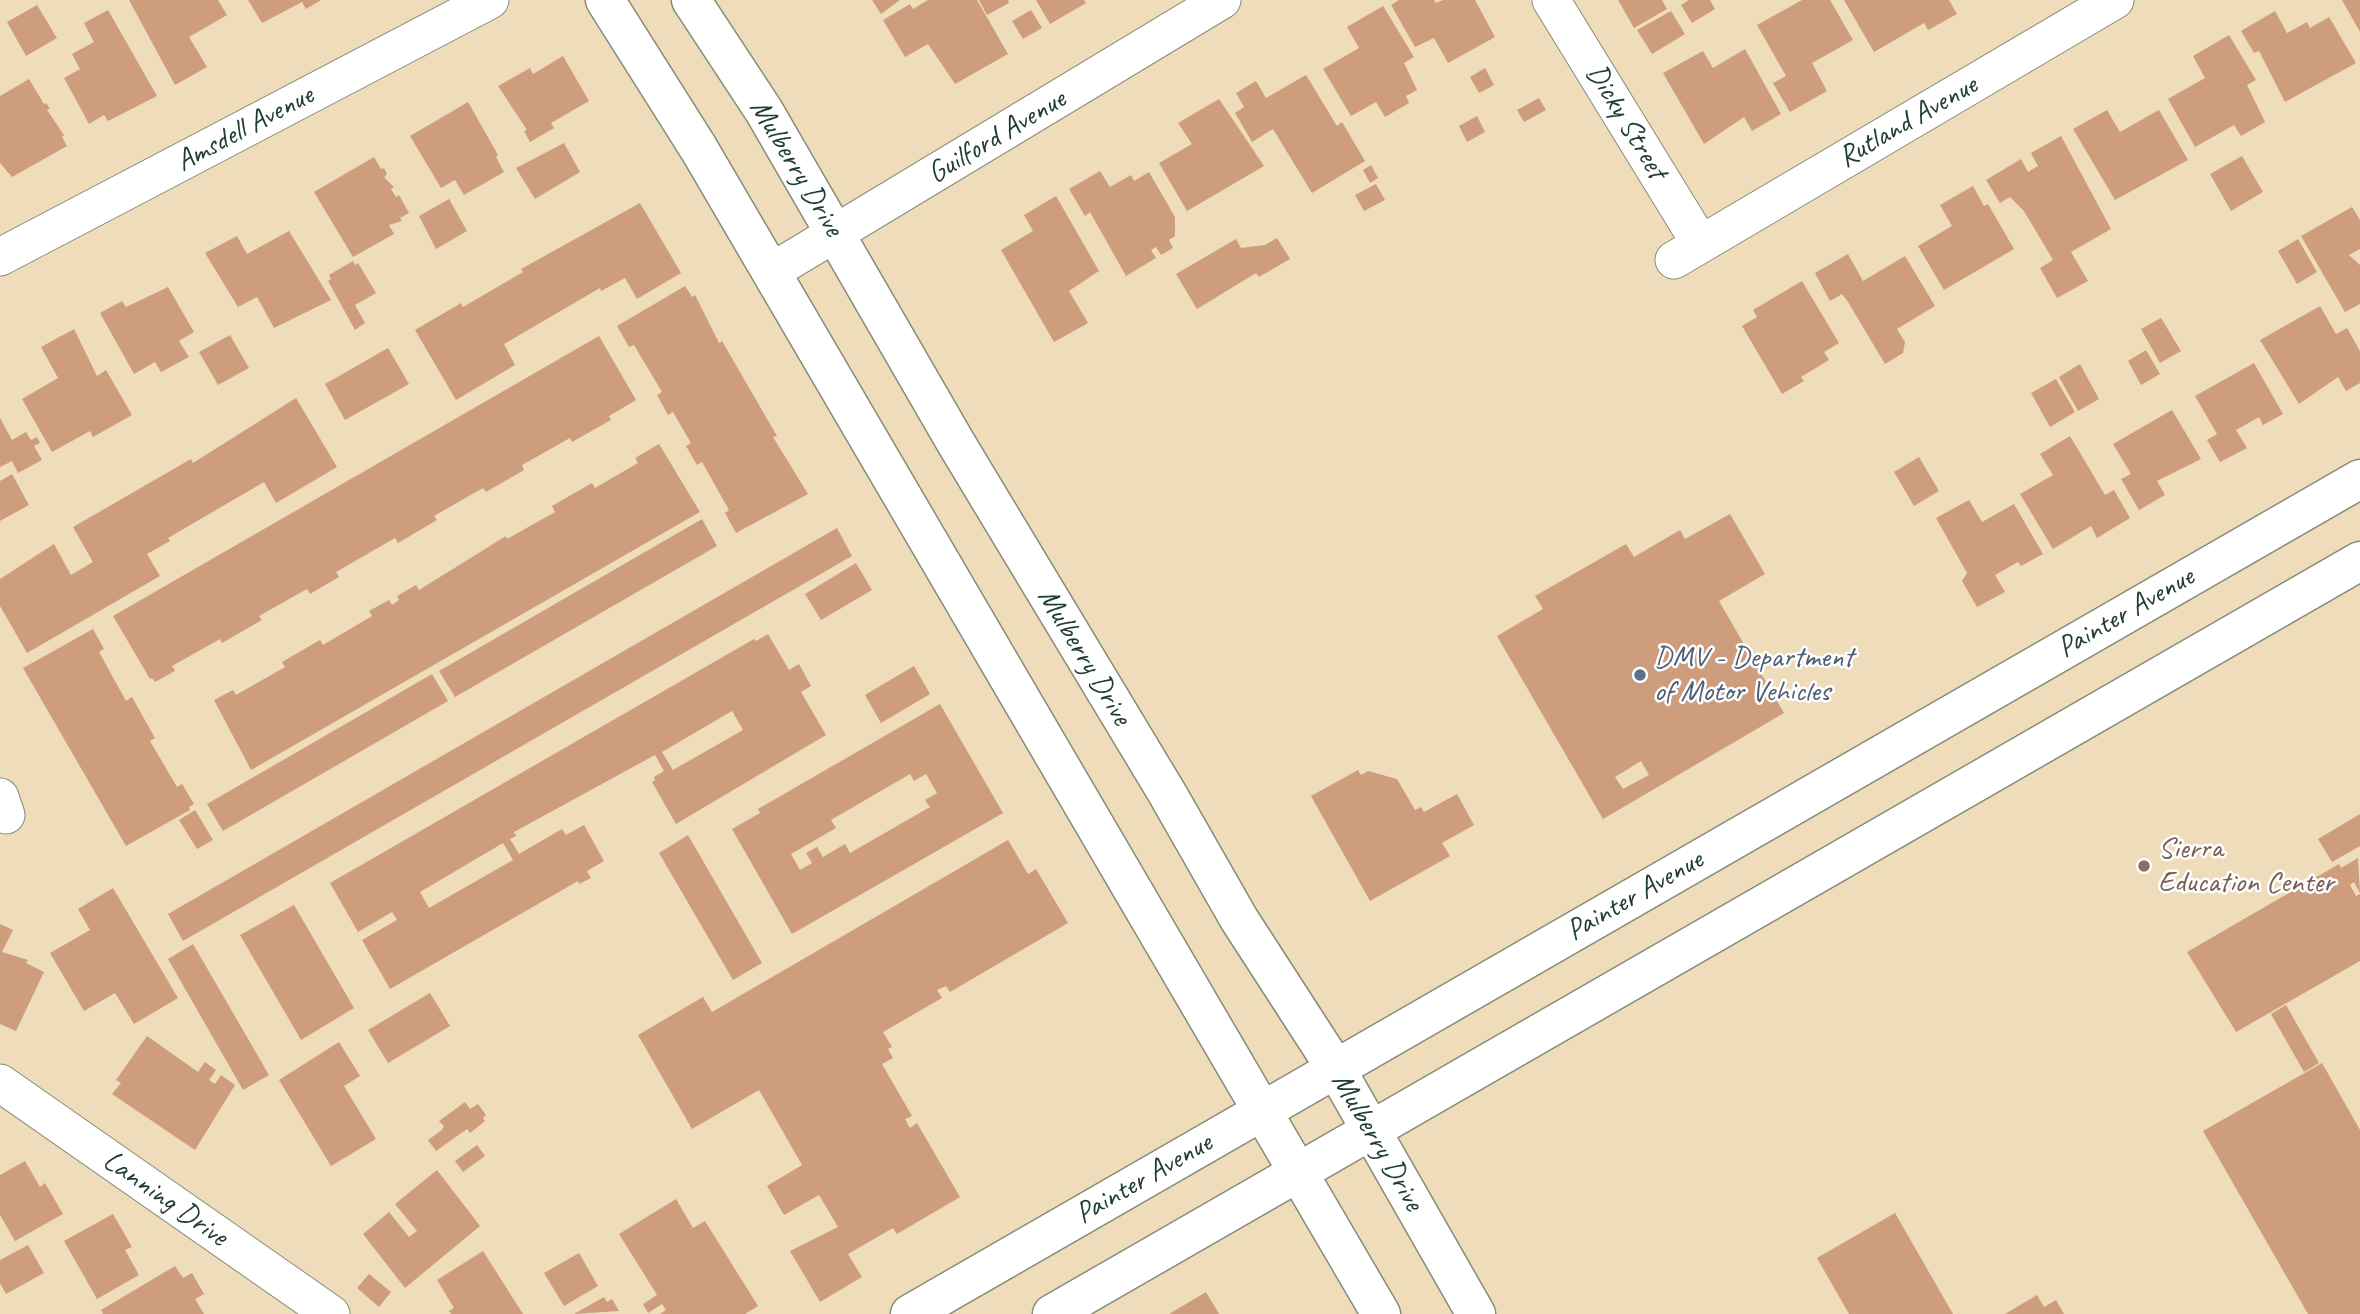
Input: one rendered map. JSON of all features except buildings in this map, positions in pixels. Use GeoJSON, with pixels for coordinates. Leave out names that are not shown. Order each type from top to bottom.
{"type":"FeatureCollection","features":[{"type":"Feature","properties":{"kind":"main road"},"geometry":{"type":"LineString","coordinates":[[605,0],[699,149],[1381,1314]]}},
{"type":"Feature","properties":{"kind":"main road","name":"Mulberry Drive"},"geometry":{"type":"LineString","coordinates":[[691,0],[764,111],[1239,919],[1336,1069],[1476,1314]]}},
{"type":"Feature","properties":{"kind":"main road","name":"Painter Avenue"},"geometry":{"type":"LineString","coordinates":[[910,1314],[2360,479]]}},
{"type":"Feature","properties":{"kind":"main road"},"geometry":{"type":"LineString","coordinates":[[1052,1314],[2360,561]]}},
{"type":"Feature","properties":{"kind":"street","name":"Amsdell Avenue"},"geometry":{"type":"LineString","coordinates":[[0,257],[489,0]]}},
{"type":"Feature","properties":{"kind":"street","name":"Guilford Avenue"},"geometry":{"type":"LineString","coordinates":[[771,272],[1222,0]]}},
{"type":"Feature","properties":{"kind":"street","name":"Dicky Street"},"geometry":{"type":"LineString","coordinates":[[1551,0],[1687,251]]}},
{"type":"Feature","properties":{"kind":"street","name":"Rutland Avenue"},"geometry":{"type":"LineString","coordinates":[[1687,251],[2115,0]]}},
{"type":"Feature","properties":{"kind":"street","name":"Lanning Drive"},"geometry":{"type":"LineString","coordinates":[[0,1083],[331,1314]]}},
{"type":"Feature","properties":{"kind":"place","name":"DMV - Department of Motor Vehicles"},"geometry":{"type":"Point","coordinates":[1640,675]}},
{"type":"Feature","properties":{"kind":"place","name":"Sierra Education Center"},"geometry":{"type":"Point","coordinates":[2144,866]}}]}
